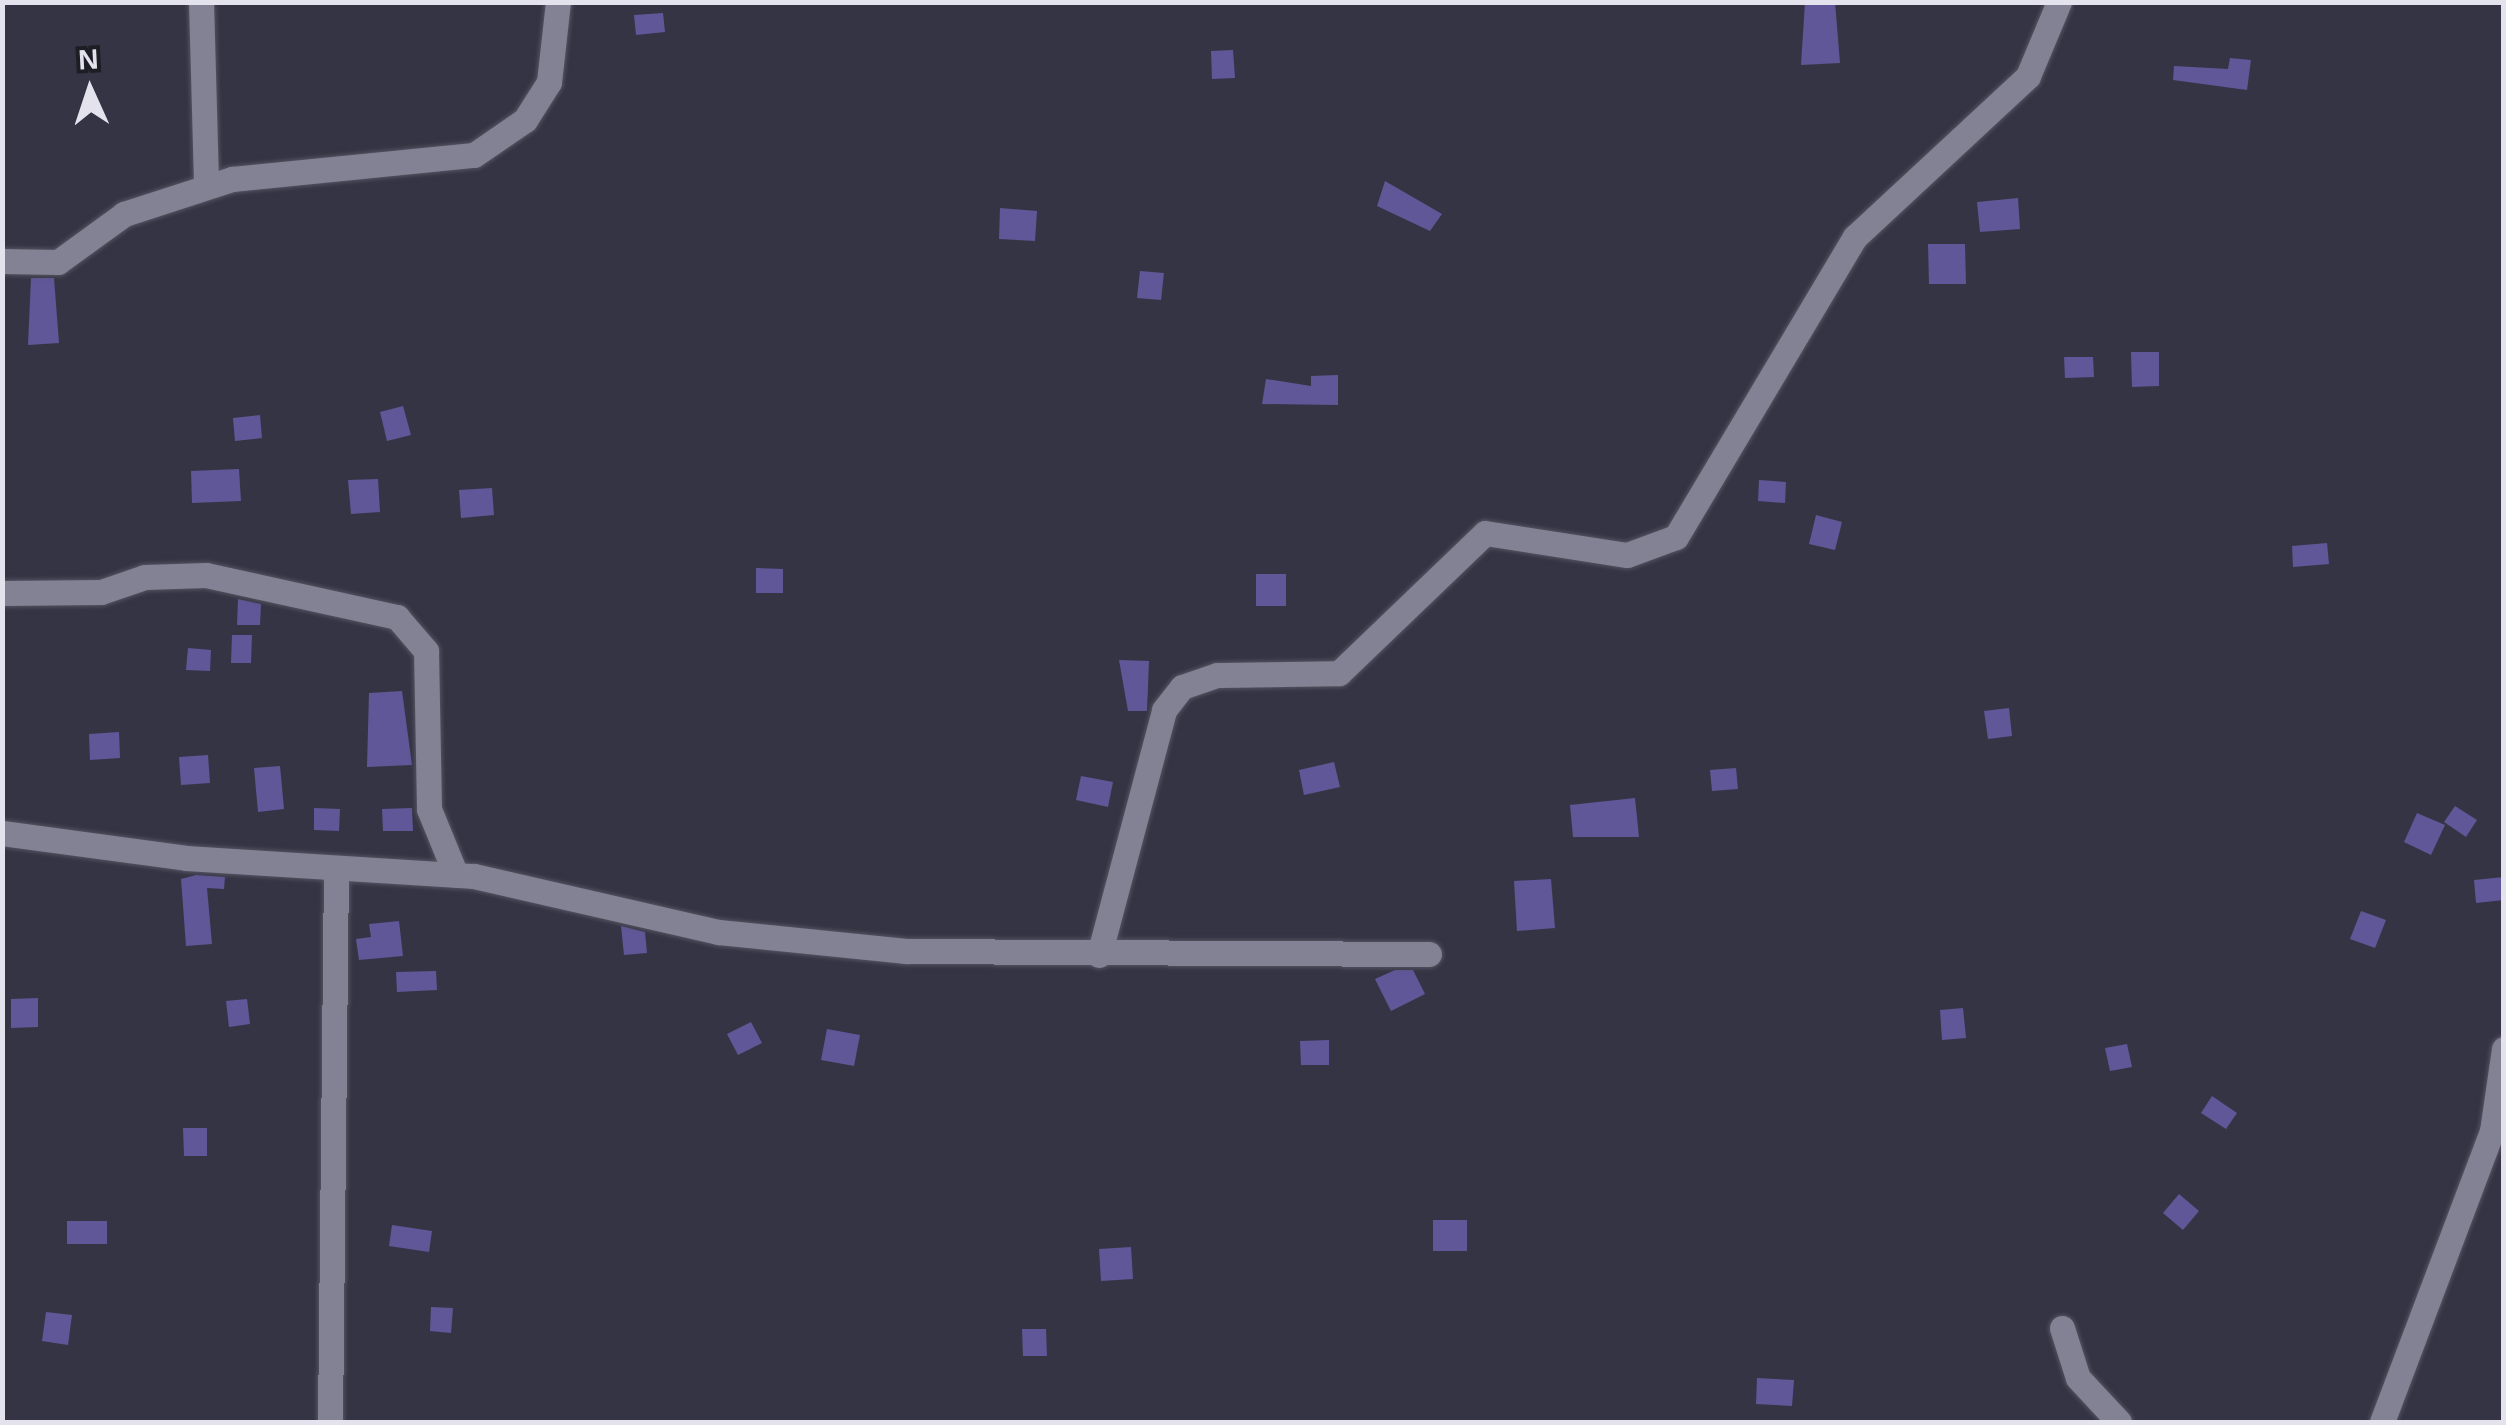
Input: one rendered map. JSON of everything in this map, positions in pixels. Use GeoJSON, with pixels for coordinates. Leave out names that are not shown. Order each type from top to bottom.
{"type":"FeatureCollection","features":[{"type":"Feature","properties":{"kind":"street"},"geometry":{"type":"LineString","coordinates":[[201,2],[206,186]]}},
{"type":"Feature","properties":{"kind":"street"},"geometry":{"type":"LineString","coordinates":[[2,261],[58,262],[124,214],[206,186],[474,155],[525,120],[548,82],[558,2]]}},
{"type":"Feature","properties":{"kind":"street"},"geometry":{"type":"LineString","coordinates":[[1099,955],[1164,710],[1182,687],[1217,674],[1338,673],[1485,532],[1627,555],[1676,537],[1855,238],[2028,76],[2059,2]]}},
{"type":"Feature","properties":{"kind":"street"},"geometry":{"type":"LineString","coordinates":[[2,593],[101,592],[146,577],[206,575],[397,617],[426,652],[429,809],[456,875]]}},
{"type":"Feature","properties":{"kind":"street"},"geometry":{"type":"LineString","coordinates":[[2,833],[336,868],[456,875],[719,932],[906,951],[1429,954]]}},
{"type":"Feature","properties":{"kind":"street"},"geometry":{"type":"LineString","coordinates":[[330,1422],[336,868]]}},
{"type":"Feature","properties":{"kind":"street"},"geometry":{"type":"LineString","coordinates":[[2382,1422],[2492,1131],[2504,1049]]}},
{"type":"Feature","properties":{"kind":"street"},"geometry":{"type":"LineString","coordinates":[[2062,1328],[2078,1378],[2119,1422]]}},
{"type":"Feature","properties":{"kind":"building"},"geometry":{"type":"Polygon","coordinates":[[[1805,2],[1835,2],[1840,63],[1801,65],[1805,2]]]}},
{"type":"Feature","properties":{"kind":"building"},"geometry":{"type":"Polygon","coordinates":[[[663,13],[665,32],[636,35],[634,15],[663,13]]]}},
{"type":"Feature","properties":{"kind":"building"},"geometry":{"type":"Polygon","coordinates":[[[1233,50],[1235,78],[1212,79],[1211,51],[1233,50]]]}},
{"type":"Feature","properties":{"kind":"building"},"geometry":{"type":"Polygon","coordinates":[[[2230,58],[2251,60],[2247,90],[2173,80],[2174,66],[2228,69],[2230,58]]]}},
{"type":"Feature","properties":{"kind":"building"},"geometry":{"type":"Polygon","coordinates":[[[1385,181],[1442,214],[1430,231],[1377,206],[1385,181]]]}},
{"type":"Feature","properties":{"kind":"building"},"geometry":{"type":"Polygon","coordinates":[[[2018,198],[2020,229],[1980,232],[1977,202],[2018,198]]]}},
{"type":"Feature","properties":{"kind":"building"},"geometry":{"type":"Polygon","coordinates":[[[1000,208],[1037,211],[1035,241],[999,239],[1000,208]]]}},
{"type":"Feature","properties":{"kind":"building"},"geometry":{"type":"Polygon","coordinates":[[[1928,244],[1965,244],[1966,284],[1929,284],[1928,244]]]}},
{"type":"Feature","properties":{"kind":"building"},"geometry":{"type":"Polygon","coordinates":[[[1140,271],[1164,273],[1161,300],[1137,298],[1140,271]]]}},
{"type":"Feature","properties":{"kind":"building"},"geometry":{"type":"Polygon","coordinates":[[[31,278],[54,278],[59,343],[28,345],[31,278]]]}},
{"type":"Feature","properties":{"kind":"building"},"geometry":{"type":"Polygon","coordinates":[[[2131,352],[2159,352],[2159,386],[2132,387],[2131,352]]]}},
{"type":"Feature","properties":{"kind":"building"},"geometry":{"type":"Polygon","coordinates":[[[2064,357],[2093,357],[2094,377],[2065,378],[2064,357]]]}},
{"type":"Feature","properties":{"kind":"building"},"geometry":{"type":"Polygon","coordinates":[[[1338,375],[1338,405],[1262,404],[1266,379],[1311,386],[1311,376],[1338,375]]]}},
{"type":"Feature","properties":{"kind":"building"},"geometry":{"type":"Polygon","coordinates":[[[403,406],[411,435],[387,441],[380,412],[403,406]]]}},
{"type":"Feature","properties":{"kind":"building"},"geometry":{"type":"Polygon","coordinates":[[[260,415],[262,438],[235,441],[233,418],[260,415]]]}},
{"type":"Feature","properties":{"kind":"building"},"geometry":{"type":"Polygon","coordinates":[[[239,469],[241,501],[192,503],[191,471],[239,469]]]}},
{"type":"Feature","properties":{"kind":"building"},"geometry":{"type":"Polygon","coordinates":[[[378,479],[380,512],[351,514],[348,480],[378,479]]]}},
{"type":"Feature","properties":{"kind":"building"},"geometry":{"type":"Polygon","coordinates":[[[1759,480],[1786,482],[1785,503],[1758,501],[1759,480]]]}},
{"type":"Feature","properties":{"kind":"building"},"geometry":{"type":"Polygon","coordinates":[[[492,488],[494,515],[461,518],[459,490],[492,488]]]}},
{"type":"Feature","properties":{"kind":"building"},"geometry":{"type":"Polygon","coordinates":[[[1816,515],[1842,522],[1835,550],[1809,544],[1816,515]]]}},
{"type":"Feature","properties":{"kind":"building"},"geometry":{"type":"Polygon","coordinates":[[[2327,543],[2329,564],[2293,567],[2292,546],[2327,543]]]}},
{"type":"Feature","properties":{"kind":"building"},"geometry":{"type":"Polygon","coordinates":[[[756,568],[783,569],[783,593],[756,593],[756,568]]]}},
{"type":"Feature","properties":{"kind":"building"},"geometry":{"type":"Polygon","coordinates":[[[1256,574],[1286,574],[1286,606],[1256,606],[1256,574]]]}},
{"type":"Feature","properties":{"kind":"building"},"geometry":{"type":"Polygon","coordinates":[[[238,599],[261,604],[260,625],[237,625],[238,599]]]}},
{"type":"Feature","properties":{"kind":"building"},"geometry":{"type":"Polygon","coordinates":[[[232,635],[252,635],[251,663],[231,663],[232,635]]]}},
{"type":"Feature","properties":{"kind":"building"},"geometry":{"type":"Polygon","coordinates":[[[188,648],[211,650],[210,671],[186,670],[188,648]]]}},
{"type":"Feature","properties":{"kind":"building"},"geometry":{"type":"Polygon","coordinates":[[[1119,660],[1149,661],[1147,711],[1128,711],[1119,660]]]}},
{"type":"Feature","properties":{"kind":"building"},"geometry":{"type":"Polygon","coordinates":[[[402,691],[412,765],[367,767],[369,693],[402,691]]]}},
{"type":"Feature","properties":{"kind":"building"},"geometry":{"type":"Polygon","coordinates":[[[2009,708],[2012,736],[1988,739],[1984,711],[2009,708]]]}},
{"type":"Feature","properties":{"kind":"building"},"geometry":{"type":"Polygon","coordinates":[[[119,732],[120,758],[90,760],[89,734],[119,732]]]}},
{"type":"Feature","properties":{"kind":"building"},"geometry":{"type":"Polygon","coordinates":[[[208,755],[210,783],[181,785],[179,757],[208,755]]]}},
{"type":"Feature","properties":{"kind":"building"},"geometry":{"type":"Polygon","coordinates":[[[1334,762],[1340,787],[1304,795],[1299,770],[1334,762]]]}},
{"type":"Feature","properties":{"kind":"building"},"geometry":{"type":"Polygon","coordinates":[[[280,766],[284,809],[258,812],[254,768],[280,766]]]}},
{"type":"Feature","properties":{"kind":"building"},"geometry":{"type":"Polygon","coordinates":[[[1736,768],[1738,789],[1712,791],[1710,770],[1736,768]]]}},
{"type":"Feature","properties":{"kind":"building"},"geometry":{"type":"Polygon","coordinates":[[[1081,776],[1113,782],[1108,807],[1076,800],[1081,776]]]}},
{"type":"Feature","properties":{"kind":"building"},"geometry":{"type":"Polygon","coordinates":[[[1635,798],[1639,837],[1573,837],[1570,805],[1635,798]]]}},
{"type":"Feature","properties":{"kind":"building"},"geometry":{"type":"Polygon","coordinates":[[[2455,806],[2477,820],[2466,837],[2444,822],[2455,806]]]}},
{"type":"Feature","properties":{"kind":"building"},"geometry":{"type":"Polygon","coordinates":[[[314,808],[340,809],[339,831],[314,830],[314,808]]]}},
{"type":"Feature","properties":{"kind":"building"},"geometry":{"type":"Polygon","coordinates":[[[412,808],[413,831],[383,831],[382,809],[412,808]]]}},
{"type":"Feature","properties":{"kind":"building"},"geometry":{"type":"Polygon","coordinates":[[[2417,813],[2445,825],[2431,855],[2404,842],[2417,813]]]}},
{"type":"Feature","properties":{"kind":"building"},"geometry":{"type":"Polygon","coordinates":[[[196,875],[225,877],[224,889],[207,888],[212,944],[186,946],[181,879],[196,875]]]}},
{"type":"Feature","properties":{"kind":"building"},"geometry":{"type":"Polygon","coordinates":[[[2504,877],[2504,900],[2476,903],[2474,880],[2504,877]]]}},
{"type":"Feature","properties":{"kind":"building"},"geometry":{"type":"Polygon","coordinates":[[[1551,879],[1555,928],[1517,931],[1514,881],[1551,879]]]}},
{"type":"Feature","properties":{"kind":"building"},"geometry":{"type":"Polygon","coordinates":[[[2361,911],[2386,920],[2375,948],[2350,939],[2361,911]]]}},
{"type":"Feature","properties":{"kind":"building"},"geometry":{"type":"Polygon","coordinates":[[[399,921],[403,956],[359,960],[356,939],[371,937],[369,924],[399,921]]]}},
{"type":"Feature","properties":{"kind":"building"},"geometry":{"type":"Polygon","coordinates":[[[621,926],[645,932],[647,953],[624,955],[621,926]]]}},
{"type":"Feature","properties":{"kind":"building"},"geometry":{"type":"Polygon","coordinates":[[[1395,970],[1413,970],[1425,994],[1391,1011],[1375,979],[1395,970]]]}},
{"type":"Feature","properties":{"kind":"building"},"geometry":{"type":"Polygon","coordinates":[[[436,971],[437,990],[397,992],[396,972],[436,971]]]}},
{"type":"Feature","properties":{"kind":"building"},"geometry":{"type":"Polygon","coordinates":[[[38,998],[38,1027],[11,1028],[11,999],[38,998]]]}},
{"type":"Feature","properties":{"kind":"building"},"geometry":{"type":"Polygon","coordinates":[[[247,999],[250,1024],[229,1027],[226,1001],[247,999]]]}},
{"type":"Feature","properties":{"kind":"building"},"geometry":{"type":"Polygon","coordinates":[[[1963,1008],[1966,1038],[1942,1040],[1940,1010],[1963,1008]]]}},
{"type":"Feature","properties":{"kind":"building"},"geometry":{"type":"Polygon","coordinates":[[[751,1022],[762,1043],[738,1055],[727,1034],[751,1022]]]}},
{"type":"Feature","properties":{"kind":"building"},"geometry":{"type":"Polygon","coordinates":[[[827,1029],[860,1035],[854,1066],[821,1060],[827,1029]]]}},
{"type":"Feature","properties":{"kind":"building"},"geometry":{"type":"Polygon","coordinates":[[[1329,1040],[1329,1065],[1301,1065],[1300,1041],[1329,1040]]]}},
{"type":"Feature","properties":{"kind":"building"},"geometry":{"type":"Polygon","coordinates":[[[2127,1044],[2132,1067],[2110,1071],[2105,1048],[2127,1044]]]}},
{"type":"Feature","properties":{"kind":"building"},"geometry":{"type":"Polygon","coordinates":[[[2212,1096],[2237,1113],[2226,1129],[2201,1113],[2212,1096]]]}},
{"type":"Feature","properties":{"kind":"building"},"geometry":{"type":"Polygon","coordinates":[[[183,1128],[207,1128],[207,1156],[184,1156],[183,1128]]]}},
{"type":"Feature","properties":{"kind":"building"},"geometry":{"type":"Polygon","coordinates":[[[2179,1194],[2199,1211],[2183,1230],[2163,1213],[2179,1194]]]}},
{"type":"Feature","properties":{"kind":"building"},"geometry":{"type":"Polygon","coordinates":[[[1433,1220],[1467,1220],[1467,1251],[1433,1251],[1433,1220]]]}},
{"type":"Feature","properties":{"kind":"building"},"geometry":{"type":"Polygon","coordinates":[[[67,1221],[107,1221],[107,1244],[67,1244],[67,1221]]]}},
{"type":"Feature","properties":{"kind":"building"},"geometry":{"type":"Polygon","coordinates":[[[392,1225],[432,1231],[429,1252],[389,1246],[392,1225]]]}},
{"type":"Feature","properties":{"kind":"building"},"geometry":{"type":"Polygon","coordinates":[[[1131,1247],[1133,1279],[1101,1281],[1099,1249],[1131,1247]]]}},
{"type":"Feature","properties":{"kind":"building"},"geometry":{"type":"Polygon","coordinates":[[[431,1307],[453,1308],[451,1333],[430,1331],[431,1307]]]}},
{"type":"Feature","properties":{"kind":"building"},"geometry":{"type":"Polygon","coordinates":[[[46,1312],[72,1315],[68,1345],[42,1341],[46,1312]]]}},
{"type":"Feature","properties":{"kind":"building"},"geometry":{"type":"Polygon","coordinates":[[[1022,1329],[1046,1329],[1047,1356],[1023,1356],[1022,1329]]]}},
{"type":"Feature","properties":{"kind":"building"},"geometry":{"type":"Polygon","coordinates":[[[1757,1378],[1794,1380],[1792,1406],[1756,1404],[1757,1378]]]}}]}
